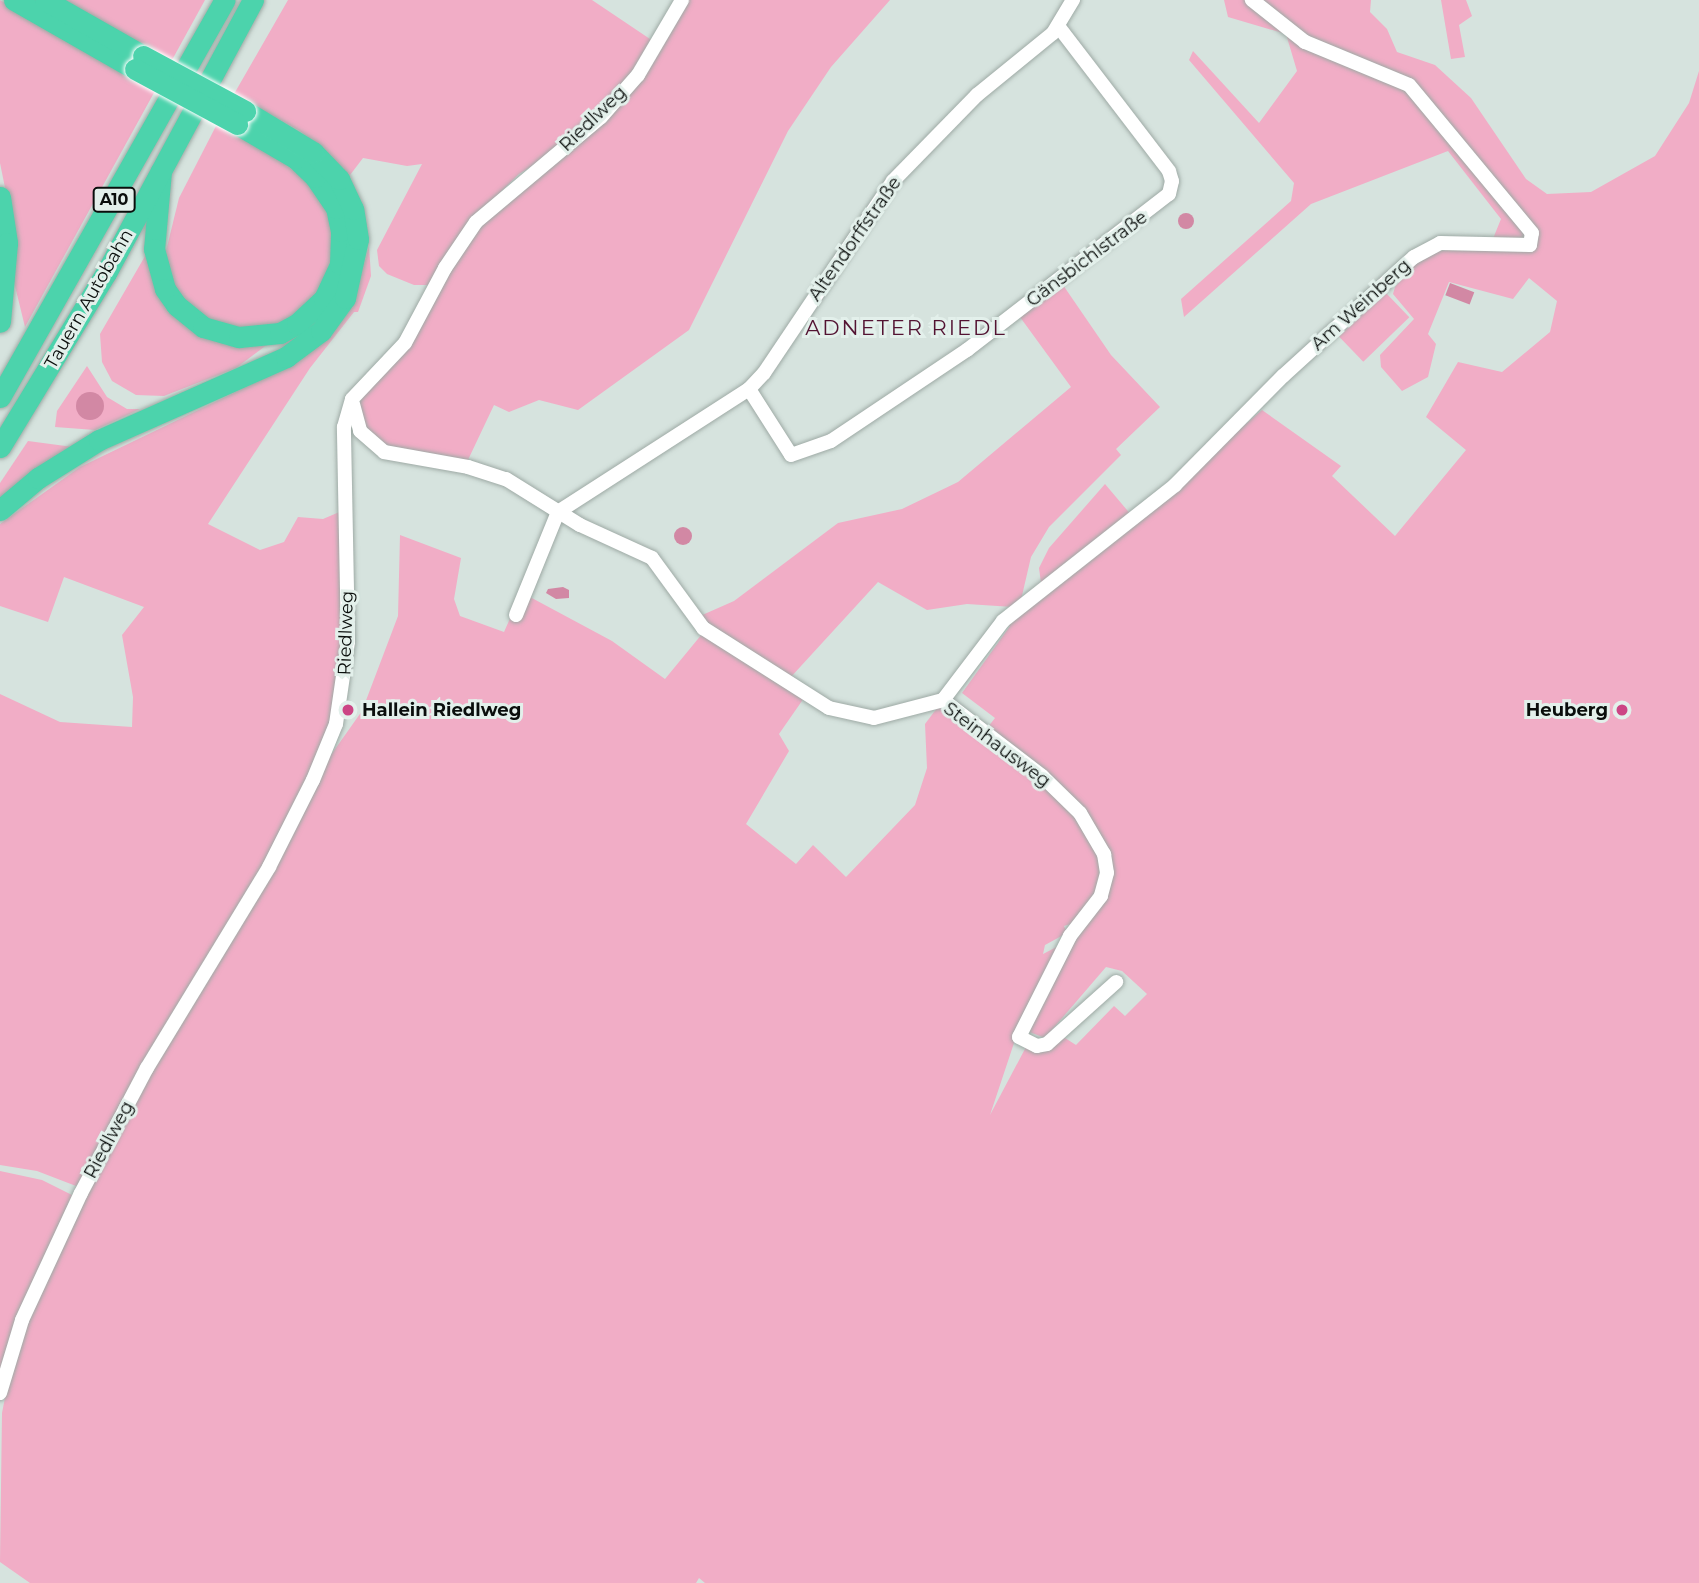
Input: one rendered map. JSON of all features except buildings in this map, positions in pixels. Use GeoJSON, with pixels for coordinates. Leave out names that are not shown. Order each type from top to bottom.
{"type":"FeatureCollection","features":[{"type":"Feature","properties":{"kind":"highway"},"geometry":{"type":"LineString","coordinates":[[0,510],[38,478],[99,440],[286,357],[321,331],[345,298],[358,239],[353,209],[339,179],[313,152],[241,118],[139,62],[14,0]]}},
{"type":"Feature","properties":{"kind":"highway"},"geometry":{"type":"LineString","coordinates":[[45,0],[139,62]]}},
{"type":"Feature","properties":{"kind":"highway","name":"Tauern Autobahn"},"geometry":{"type":"LineString","coordinates":[[0,397],[225,0]]}},
{"type":"Feature","properties":{"kind":"highway","name":"Tauern Autobahn"},"geometry":{"type":"LineString","coordinates":[[0,447],[106,273],[253,0]]}},
{"type":"Feature","properties":{"kind":"highway"},"geometry":{"type":"LineString","coordinates":[[161,171],[154,250],[161,279],[176,305],[203,327],[239,337],[280,333],[297,324],[324,299],[340,264],[341,231],[336,208],[316,177],[241,118]]}},
{"type":"Feature","properties":{"kind":"highway"},"geometry":{"type":"LineString","coordinates":[[0,197],[7,243],[0,322]]}},
{"type":"Feature","properties":{"kind":"street","name":"Riedlweg"},"geometry":{"type":"LineString","coordinates":[[0,1393],[22,1320],[81,1193],[147,1068],[269,867],[336,724],[348,642],[344,427],[352,399],[405,343],[440,276],[476,222],[601,117],[638,75],[682,0]]}},
{"type":"Feature","properties":{"kind":"street","name":"Altendorffstraße"},"geometry":{"type":"LineString","coordinates":[[558,512],[749,389],[764,373],[893,181],[977,95],[1059,27],[1073,0]]}},
{"type":"Feature","properties":{"kind":"street","name":"Am Weinberg"},"geometry":{"type":"LineString","coordinates":[[943,700],[1003,621],[1175,485],[1283,376],[1414,257],[1440,243],[1530,245],[1532,233],[1409,85],[1305,42],[1252,0]]}},
{"type":"Feature","properties":{"kind":"street","name":"Gänsbichlstraße"},"geometry":{"type":"LineString","coordinates":[[749,389],[791,455],[831,441],[967,350],[1169,194],[1173,187],[1169,171],[1059,27]]}},
{"type":"Feature","properties":{"kind":"street","name":"Steinhausweg"},"geometry":{"type":"LineString","coordinates":[[352,399],[360,431],[384,452],[468,467],[506,479],[558,512],[652,558],[703,628],[829,708],[874,718],[943,700],[1042,776],[1080,813],[1104,854],[1107,873],[1101,896],[1070,936],[1019,1037],[1037,1046],[1047,1044],[1116,982]]}},
{"type":"Feature","properties":{"kind":"street"},"geometry":{"type":"LineString","coordinates":[[516,615],[558,512]]}},
{"type":"Feature","properties":{"kind":"shaded area"},"geometry":{"type":"Polygon","coordinates":[[[0,0],[155,91],[25,327],[14,282],[13,227],[0,163],[0,0]]]}},
{"type":"Feature","properties":{"kind":"shaded area"},"geometry":{"type":"Polygon","coordinates":[[[59,0],[205,0],[172,60],[59,0]]]}},
{"type":"Feature","properties":{"kind":"shaded area"},"geometry":{"type":"Polygon","coordinates":[[[288,0],[592,0],[653,41],[632,76],[600,112],[542,160],[519,174],[474,218],[428,285],[414,285],[387,274],[379,266],[377,250],[422,164],[407,166],[363,158],[347,179],[326,152],[300,131],[234,94],[288,0]]]}},
{"type":"Feature","properties":{"kind":"shaded area"},"geometry":{"type":"Polygon","coordinates":[[[688,0],[890,0],[831,67],[788,131],[689,330],[578,410],[539,400],[509,412],[494,405],[467,462],[385,446],[367,433],[358,407],[363,393],[439,290],[480,223],[573,147],[688,0]]]}},
{"type":"Feature","properties":{"kind":"shaded area"},"geometry":{"type":"Polygon","coordinates":[[[1224,0],[1371,0],[1370,12],[1387,29],[1397,52],[1435,65],[1471,98],[1526,179],[1547,194],[1591,192],[1655,156],[1689,103],[1699,71],[1699,1583],[705,1583],[699,1578],[696,1583],[30,1583],[0,1562],[2,1413],[14,1351],[35,1299],[138,1092],[232,941],[321,769],[362,711],[398,616],[400,535],[461,558],[454,599],[460,616],[504,632],[512,614],[522,617],[530,597],[612,641],[665,679],[702,634],[804,698],[779,734],[789,751],[746,824],[796,864],[813,845],[846,877],[915,805],[927,768],[925,724],[940,704],[1030,771],[1083,825],[1099,852],[1100,886],[1091,903],[1074,923],[1064,926],[1067,933],[1045,945],[1043,954],[1076,937],[1098,907],[1108,890],[1110,856],[1083,810],[1042,770],[988,727],[995,718],[962,693],[1010,626],[1007,624],[1081,567],[1262,410],[1341,466],[1332,476],[1395,536],[1466,450],[1426,417],[1458,362],[1502,372],[1550,332],[1557,301],[1529,278],[1513,299],[1449,282],[1428,334],[1436,344],[1428,377],[1402,391],[1381,367],[1380,355],[1414,319],[1393,294],[1395,287],[1426,252],[1490,246],[1501,219],[1448,151],[1311,204],[1184,317],[1181,299],[1291,201],[1294,183],[1189,60],[1193,51],[1259,123],[1297,71],[1286,34],[1228,17],[1224,0]],[[1106,967],[1045,1038],[1019,1028],[990,1115],[1026,1047],[1065,1038],[1076,1045],[1114,1006],[1125,1016],[1147,994],[1122,971],[1106,967]]]}},
{"type":"Feature","properties":{"kind":"shaded area"},"geometry":{"type":"Polygon","coordinates":[[[1441,0],[1466,0],[1472,16],[1459,25],[1465,57],[1451,59],[1441,0]]]}},
{"type":"Feature","properties":{"kind":"shaded area"},"geometry":{"type":"Polygon","coordinates":[[[216,126],[267,151],[309,182],[324,204],[333,232],[332,264],[320,291],[296,315],[267,328],[241,330],[204,317],[173,287],[164,259],[179,198],[216,126]]]}},
{"type":"Feature","properties":{"kind":"shaded area"},"geometry":{"type":"Polygon","coordinates":[[[1186,213],[1192,215],[1192,227],[1186,229],[1180,227],[1178,221],[1180,215],[1186,213]]]}},
{"type":"Feature","properties":{"kind":"shaded area"},"geometry":{"type":"Polygon","coordinates":[[[369,246],[371,276],[358,312],[354,312],[310,368],[208,524],[260,550],[284,542],[298,517],[323,519],[344,510],[344,641],[327,736],[290,819],[85,1178],[76,1186],[37,1171],[0,1165],[0,694],[60,722],[132,727],[133,697],[122,635],[144,607],[64,577],[48,622],[0,606],[0,524],[80,467],[298,362],[325,338],[356,294],[369,246]]]}},
{"type":"Feature","properties":{"kind":"shaded area"},"geometry":{"type":"Polygon","coordinates":[[[148,251],[179,318],[272,341],[236,368],[164,396],[136,395],[112,381],[102,362],[100,334],[148,251]]]}},
{"type":"Feature","properties":{"kind":"shaded area"},"geometry":{"type":"Polygon","coordinates":[[[1450,283],[1474,292],[1470,304],[1445,295],[1450,283]]]}},
{"type":"Feature","properties":{"kind":"shaded area"},"geometry":{"type":"Polygon","coordinates":[[[1063,285],[1111,355],[1160,407],[1116,449],[1121,455],[1049,527],[1031,557],[1021,600],[1013,607],[967,604],[927,610],[878,582],[790,678],[727,640],[700,616],[734,601],[838,523],[902,509],[958,482],[1071,387],[1020,317],[1063,285]]]}},
{"type":"Feature","properties":{"kind":"shaded area"},"geometry":{"type":"Polygon","coordinates":[[[1385,292],[1409,317],[1363,362],[1339,336],[1385,292]]]}},
{"type":"Feature","properties":{"kind":"shaded area"},"geometry":{"type":"Polygon","coordinates":[[[87,366],[107,397],[127,409],[140,409],[95,430],[55,427],[57,411],[87,366]]]}},
{"type":"Feature","properties":{"kind":"shaded area"},"geometry":{"type":"Polygon","coordinates":[[[90,392],[100,396],[104,406],[100,416],[90,420],[80,416],[76,406],[80,396],[90,392]]]}},
{"type":"Feature","properties":{"kind":"shaded area"},"geometry":{"type":"Polygon","coordinates":[[[28,441],[73,447],[0,498],[0,483],[28,441]]]}},
{"type":"Feature","properties":{"kind":"shaded area"},"geometry":{"type":"Polygon","coordinates":[[[1105,484],[1132,516],[1041,583],[1039,568],[1049,548],[1105,484]]]}},
{"type":"Feature","properties":{"kind":"shaded area"},"geometry":{"type":"Polygon","coordinates":[[[683,527],[689,530],[692,536],[689,542],[683,545],[677,542],[674,536],[677,530],[683,527]]]}},
{"type":"Feature","properties":{"kind":"shaded area"},"geometry":{"type":"Polygon","coordinates":[[[563,587],[569,590],[569,598],[556,599],[546,593],[548,589],[563,587]]]}},
{"type":"Feature","properties":{"kind":"shaded area"},"geometry":{"type":"Polygon","coordinates":[[[0,1171],[42,1180],[72,1195],[0,1372],[0,1171]]]}},
{"type":"Feature","properties":{"kind":"place","name":"Hallein Riedlweg"},"geometry":{"type":"Point","coordinates":[348,710]}},
{"type":"Feature","properties":{"kind":"place","name":"Heuberg"},"geometry":{"type":"Point","coordinates":[1622,710]}},
{"type":"Feature","properties":{"kind":"district","name":"ADNETER RIEDL"},"geometry":{"type":"Point","coordinates":[906,328]}}]}
